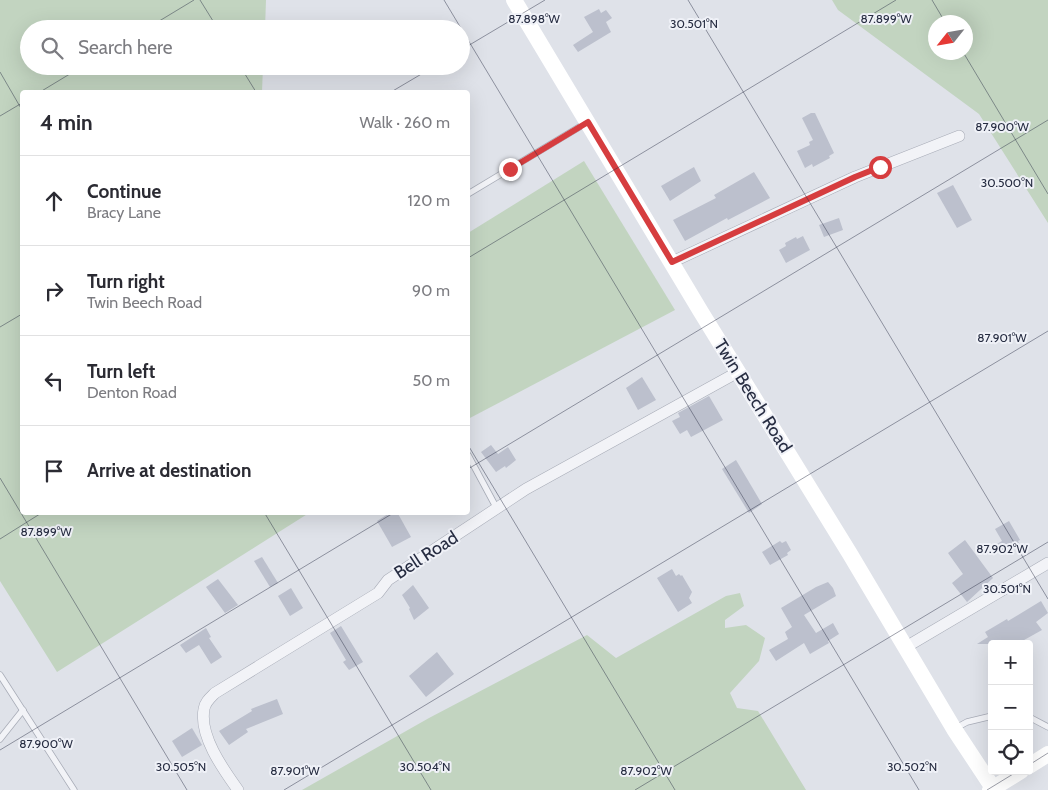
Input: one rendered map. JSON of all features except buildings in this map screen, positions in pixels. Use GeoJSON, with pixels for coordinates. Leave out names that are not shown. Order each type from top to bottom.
{"type":"FeatureCollection","features":[{"type":"Feature","properties":{"kind":"street","name":"Twin Beech Road"},"geometry":{"type":"LineString","coordinates":[[514,0],[954,729],[993,789]]}},
{"type":"Feature","properties":{"kind":"street"},"geometry":{"type":"LineString","coordinates":[[672,262],[855,177],[959,136]]}},
{"type":"Feature","properties":{"kind":"street","name":"Bell Road"},"geometry":{"type":"LineString","coordinates":[[238,790],[213,751],[204,717],[204,709],[208,700],[222,687],[302,641],[378,593],[388,580],[526,488],[738,372]]}},
{"type":"Feature","properties":{"kind":"street"},"geometry":{"type":"LineString","coordinates":[[906,647],[1048,563]]}},
{"type":"Feature","properties":{"kind":"street"},"geometry":{"type":"LineString","coordinates":[[1033,763],[1048,754]]}},
{"type":"Feature","properties":{"kind":"street"},"geometry":{"type":"LineString","coordinates":[[993,789],[1015,775]]}},
{"type":"Feature","properties":{"kind":"lane"},"geometry":{"type":"LineString","coordinates":[[470,193],[588,122]]}},
{"type":"Feature","properties":{"kind":"lane"},"geometry":{"type":"LineString","coordinates":[[470,459],[496,507]]}},
{"type":"Feature","properties":{"kind":"lane"},"geometry":{"type":"LineString","coordinates":[[0,675],[74,790]]}},
{"type":"Feature","properties":{"kind":"lane"},"geometry":{"type":"LineString","coordinates":[[0,739],[23,710]]}},
{"type":"Feature","properties":{"kind":"lane"},"geometry":{"type":"LineString","coordinates":[[954,729],[966,722],[988,717]]}},
{"type":"Feature","properties":{"kind":"lane"},"geometry":{"type":"LineString","coordinates":[[1033,719],[1048,728]]}},
{"type":"Feature","properties":{"kind":"green space"},"geometry":{"type":"Polygon","coordinates":[[[0,0],[266,0],[265,20],[20,20],[20,75],[263,75],[262,90],[20,90],[20,515],[306,515],[57,672],[0,581],[0,0]]]}},
{"type":"Feature","properties":{"kind":"green space"},"geometry":{"type":"Polygon","coordinates":[[[832,0],[1048,0],[1048,223],[979,114],[838,10],[832,0]]]}},
{"type":"Feature","properties":{"kind":"green space"},"geometry":{"type":"Polygon","coordinates":[[[584,161],[675,310],[470,418],[470,232],[584,161]]]}},
{"type":"Feature","properties":{"kind":"green space"},"geometry":{"type":"Polygon","coordinates":[[[740,593],[744,606],[725,620],[725,628],[746,625],[765,638],[759,661],[730,693],[737,708],[758,711],[806,790],[302,790],[429,718],[587,635],[616,658],[726,596],[740,593]]]}},
{"type":"Feature","properties":{"kind":"route"},"geometry":{"type":"LineString","coordinates":[[510,169],[588,122],[672,262],[880,167]]}}]}
